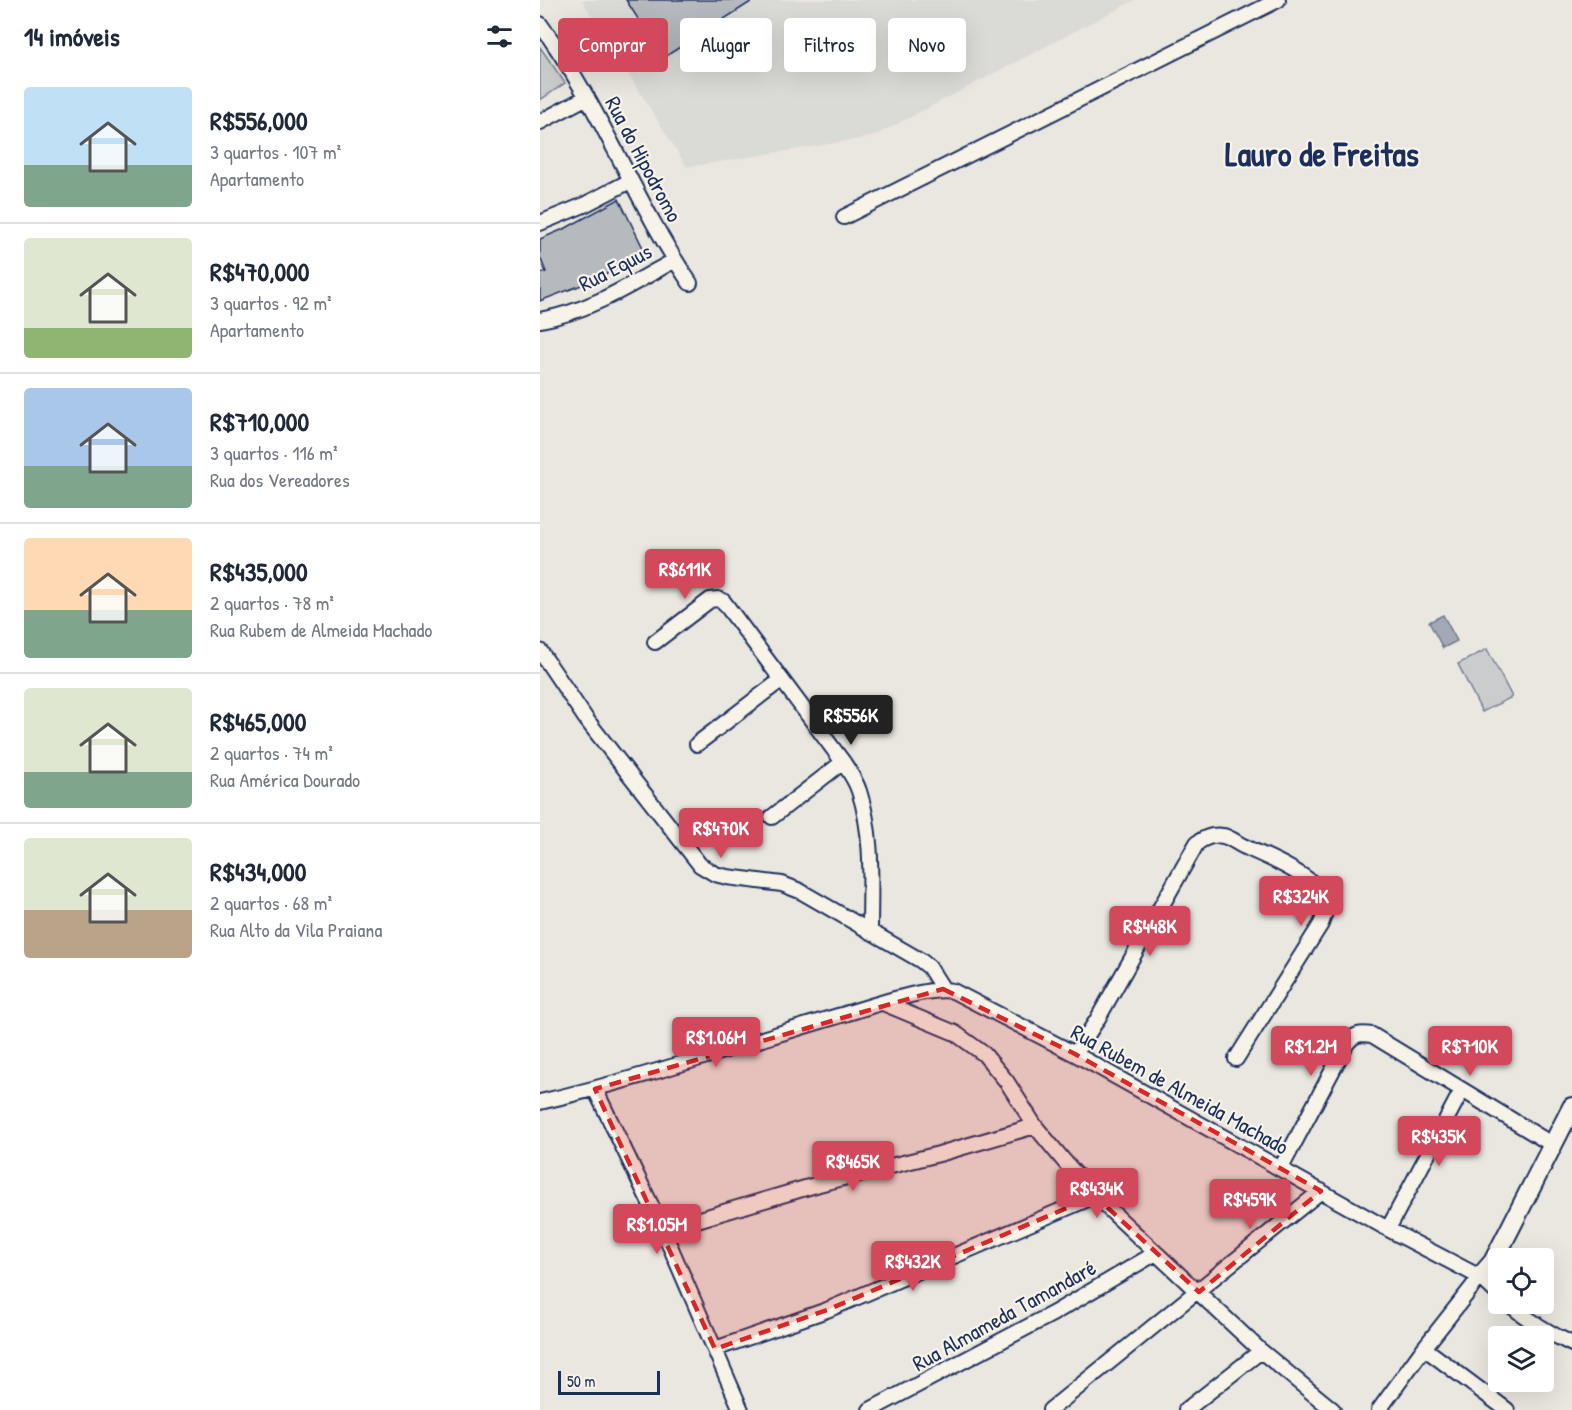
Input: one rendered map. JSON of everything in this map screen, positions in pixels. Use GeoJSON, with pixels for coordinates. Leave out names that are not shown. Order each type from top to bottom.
{"type":"FeatureCollection","features":[{"type":"Feature","properties":{"kind":"street"},"geometry":{"type":"LineString","coordinates":[[843,217],[1278,0]]}},
{"type":"Feature","properties":{"kind":"street","name":"Rua do Hipodromo"},"geometry":{"type":"LineString","coordinates":[[540,24],[572,70],[630,181],[690,283]]}},
{"type":"Feature","properties":{"kind":"street"},"geometry":{"type":"LineString","coordinates":[[540,122],[587,97]]}},
{"type":"Feature","properties":{"kind":"street"},"geometry":{"type":"LineString","coordinates":[[540,223],[584,205],[630,181]]}},
{"type":"Feature","properties":{"kind":"street","name":"Rua Equus"},"geometry":{"type":"LineString","coordinates":[[540,320],[558,317],[592,304],[675,260]]}},
{"type":"Feature","properties":{"kind":"street"},"geometry":{"type":"LineString","coordinates":[[655,642],[710,600],[723,601],[843,762],[859,789],[868,829],[870,932]]}},
{"type":"Feature","properties":{"kind":"street"},"geometry":{"type":"LineString","coordinates":[[540,651],[592,728],[700,865],[727,878],[783,884],[800,891],[924,963],[938,979],[943,989],[883,1003],[595,1089],[540,1102]]}},
{"type":"Feature","properties":{"kind":"street"},"geometry":{"type":"LineString","coordinates":[[697,744],[781,680]]}},
{"type":"Feature","properties":{"kind":"street"},"geometry":{"type":"LineString","coordinates":[[772,817],[843,762]]}},
{"type":"Feature","properties":{"kind":"street"},"geometry":{"type":"LineString","coordinates":[[1075,1054],[1097,1020],[1197,843],[1205,837],[1223,836],[1281,864],[1311,882],[1322,892],[1326,905],[1326,913],[1321,924],[1236,1059]]}},
{"type":"Feature","properties":{"kind":"street","name":"Rua Rubem de Almeida Machado"},"geometry":{"type":"LineString","coordinates":[[943,989],[953,991],[1075,1054],[1388,1229],[1480,1277],[1488,1285]]}},
{"type":"Feature","properties":{"kind":"street"},"geometry":{"type":"LineString","coordinates":[[883,1003],[955,1034],[984,1054],[1007,1082],[1035,1126],[1095,1196],[1261,1351],[1333,1410]]}},
{"type":"Feature","properties":{"kind":"street"},"geometry":{"type":"LineString","coordinates":[[1281,1168],[1353,1036],[1361,1033],[1372,1035],[1553,1144]]}},
{"type":"Feature","properties":{"kind":"street"},"geometry":{"type":"LineString","coordinates":[[595,1089],[663,1230],[741,1410]]}},
{"type":"Feature","properties":{"kind":"street"},"geometry":{"type":"LineString","coordinates":[[1388,1229],[1462,1090]]}},
{"type":"Feature","properties":{"kind":"street"},"geometry":{"type":"LineString","coordinates":[[1379,1410],[1424,1348],[1493,1262],[1572,1107]]}},
{"type":"Feature","properties":{"kind":"street"},"geometry":{"type":"LineString","coordinates":[[663,1230],[819,1184],[939,1154],[1035,1126]]}},
{"type":"Feature","properties":{"kind":"street"},"geometry":{"type":"LineString","coordinates":[[1050,1410],[1199,1292],[1321,1191]]}},
{"type":"Feature","properties":{"kind":"street"},"geometry":{"type":"LineString","coordinates":[[715,1349],[827,1310],[1095,1196]]}},
{"type":"Feature","properties":{"kind":"street","name":"Rua Almameda Tamandaré"},"geometry":{"type":"LineString","coordinates":[[870,1410],[1054,1313],[1156,1253]]}},
{"type":"Feature","properties":{"kind":"street"},"geometry":{"type":"LineString","coordinates":[[1521,1314],[1550,1334],[1572,1344]]}},
{"type":"Feature","properties":{"kind":"street"},"geometry":{"type":"LineString","coordinates":[[1424,1348],[1508,1410]]}},
{"type":"Feature","properties":{"kind":"street"},"geometry":{"type":"LineString","coordinates":[[1186,1410],[1261,1351]]}},
{"type":"Feature","properties":{"kind":"highlighted area"},"geometry":{"type":"Polygon","coordinates":[[[943,989],[1075,1054],[1321,1191],[1199,1292],[1095,1196],[827,1310],[715,1349],[595,1089],[943,989]]]}},
{"type":"Feature","properties":{"kind":"shaded area"},"geometry":{"type":"Polygon","coordinates":[[[582,0],[1135,0],[872,137],[687,167],[627,72],[668,72],[668,18],[593,18],[582,0]]]}},
{"type":"Feature","properties":{"kind":"shaded area"},"geometry":{"type":"Polygon","coordinates":[[[540,47],[565,83],[540,100],[540,47]]]}},
{"type":"Feature","properties":{"kind":"shaded area"},"geometry":{"type":"Polygon","coordinates":[[[1443,615],[1457,641],[1443,648],[1429,622],[1443,615]]]}},
{"type":"Feature","properties":{"kind":"shaded area"},"geometry":{"type":"Polygon","coordinates":[[[1487,649],[1512,697],[1482,712],[1458,664],[1487,649]]]}},
{"type":"Feature","properties":{"kind":"building"},"geometry":{"type":"Polygon","coordinates":[[[626,0],[754,0],[726,18],[680,18],[680,47],[668,55],[668,18],[637,18],[626,0]]]}},
{"type":"Feature","properties":{"kind":"building"},"geometry":{"type":"Polygon","coordinates":[[[619,199],[646,254],[592,281],[540,301],[540,273],[546,272],[540,257],[540,239],[566,228],[619,199]]]}},
{"type":"Feature","properties":{"kind":"district","name":"Lauro de Freitas"},"geometry":{"type":"Point","coordinates":[1322,154]}}]}
